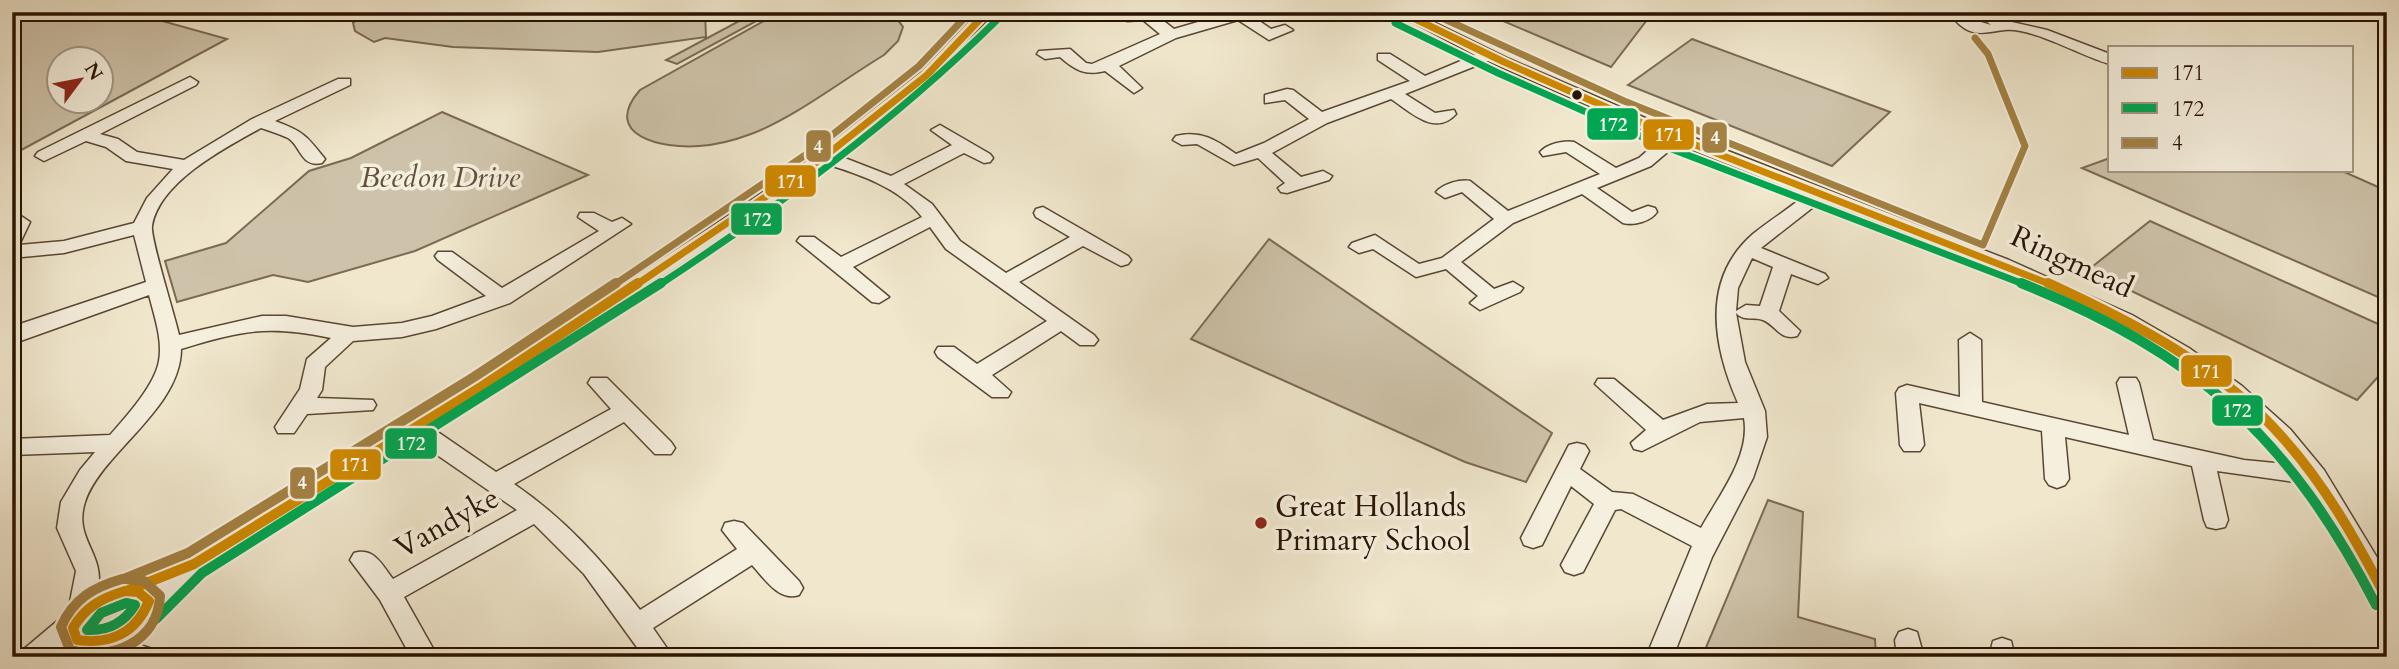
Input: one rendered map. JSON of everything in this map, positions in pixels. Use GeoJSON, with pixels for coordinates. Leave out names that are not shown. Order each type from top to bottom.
{"type":"FeatureCollection","features":[{"type":"Feature","properties":{"kind":"street"},"geometry":{"type":"LineString","coordinates":[[34,657],[101,599],[194,564],[415,428],[750,210],[824,157],[927,75],[987,12]]}},
{"type":"Feature","properties":{"kind":"street","name":"Ringmead"},"geometry":{"type":"LineString","coordinates":[[1401,12],[1486,56],[1674,137],[2078,298],[2165,344],[2199,365],[2283,435],[2316,475],[2359,544],[2387,599]]}},
{"type":"Feature","properties":{"kind":"street"},"geometry":{"type":"LineString","coordinates":[[1979,13],[1966,15],[1963,20],[1984,30],[1997,29],[2001,24],[2042,33],[2108,58]]}},
{"type":"Feature","properties":{"kind":"street"},"geometry":{"type":"LineString","coordinates":[[1132,18],[1145,14],[1171,35]]}},
{"type":"Feature","properties":{"kind":"street"},"geometry":{"type":"LineString","coordinates":[[1045,54],[1064,52],[1081,67],[1092,69],[1108,65],[1171,35],[1245,14],[1269,35],[1285,30]]}},
{"type":"Feature","properties":{"kind":"street"},"geometry":{"type":"LineString","coordinates":[[1182,140],[1195,136],[1206,140],[1234,160],[1262,153],[1320,119],[1456,71],[1486,56]]}},
{"type":"Feature","properties":{"kind":"street"},"geometry":{"type":"LineString","coordinates":[[1384,57],[1423,82]]}},
{"type":"Feature","properties":{"kind":"street"},"geometry":{"type":"LineString","coordinates":[[1108,65],[1131,89],[1154,82]]}},
{"type":"Feature","properties":{"kind":"street"},"geometry":{"type":"LineString","coordinates":[[44,156],[190,82]]}},
{"type":"Feature","properties":{"kind":"street"},"geometry":{"type":"LineString","coordinates":[[149,657],[145,595],[127,591],[89,571],[69,528],[73,502],[88,476],[145,409],[170,363],[170,345],[142,227],[145,213],[162,187],[189,166],[262,122],[344,82]]}},
{"type":"Feature","properties":{"kind":"street"},"geometry":{"type":"LineString","coordinates":[[1271,99],[1287,94],[1320,119]]}},
{"type":"Feature","properties":{"kind":"street"},"geometry":{"type":"LineString","coordinates":[[1395,94],[1434,120],[1448,114]]}},
{"type":"Feature","properties":{"kind":"street"},"geometry":{"type":"LineString","coordinates":[[262,122],[298,136],[303,156]]}},
{"type":"Feature","properties":{"kind":"street"},"geometry":{"type":"LineString","coordinates":[[940,130],[984,158]]}},
{"type":"Feature","properties":{"kind":"street"},"geometry":{"type":"LineString","coordinates":[[82,135],[112,143],[132,157],[189,166]]}},
{"type":"Feature","properties":{"kind":"street"},"geometry":{"type":"LineString","coordinates":[[1359,247],[1375,241],[1416,271],[1449,262],[1506,219],[1645,162],[1674,137]]}},
{"type":"Feature","properties":{"kind":"street"},"geometry":{"type":"LineString","coordinates":[[891,183],[964,146]]}},
{"type":"Feature","properties":{"kind":"street"},"geometry":{"type":"LineString","coordinates":[[1549,152],[1568,146],[1615,175]]}},
{"type":"Feature","properties":{"kind":"street"},"geometry":{"type":"LineString","coordinates":[[1262,153],[1292,186],[1322,176]]}},
{"type":"Feature","properties":{"kind":"street"},"geometry":{"type":"LineString","coordinates":[[824,157],[891,183],[925,208],[953,245],[1087,340]]}},
{"type":"Feature","properties":{"kind":"street"},"geometry":{"type":"LineString","coordinates":[[1445,192],[1464,185],[1506,219]]}},
{"type":"Feature","properties":{"kind":"street"},"geometry":{"type":"LineString","coordinates":[[1586,188],[1630,219],[1648,212]]}},
{"type":"Feature","properties":{"kind":"street"},"geometry":{"type":"LineString","coordinates":[[1659,657],[1707,542],[1748,461],[1758,426],[1727,340],[1723,316],[1724,299],[1732,275],[1749,250],[1818,194]]}},
{"type":"Feature","properties":{"kind":"street"},"geometry":{"type":"LineString","coordinates":[[1044,213],[1121,260]]}},
{"type":"Feature","properties":{"kind":"street"},"geometry":{"type":"LineString","coordinates":[[170,345],[231,327],[275,322],[349,333],[425,326],[503,298],[617,227],[587,217]]}},
{"type":"Feature","properties":{"kind":"street"},"geometry":{"type":"LineString","coordinates":[[839,267],[932,219]]}},
{"type":"Feature","properties":{"kind":"street"},"geometry":{"type":"LineString","coordinates":[[12,242],[21,222]]}},
{"type":"Feature","properties":{"kind":"street"},"geometry":{"type":"LineString","coordinates":[[12,252],[64,247],[142,227]]}},
{"type":"Feature","properties":{"kind":"street"},"geometry":{"type":"LineString","coordinates":[[1006,281],[1083,238]]}},
{"type":"Feature","properties":{"kind":"street"},"geometry":{"type":"LineString","coordinates":[[807,241],[880,297]]}},
{"type":"Feature","properties":{"kind":"street"},"geometry":{"type":"LineString","coordinates":[[1749,250],[1818,278]]}},
{"type":"Feature","properties":{"kind":"street"},"geometry":{"type":"LineString","coordinates":[[445,256],[503,298]]}},
{"type":"Feature","properties":{"kind":"street"},"geometry":{"type":"LineString","coordinates":[[1449,262],[1485,300],[1513,288]]}},
{"type":"Feature","properties":{"kind":"street"},"geometry":{"type":"LineString","coordinates":[[1768,313],[1784,265]]}},
{"type":"Feature","properties":{"kind":"street"},"geometry":{"type":"LineString","coordinates":[[12,337],[43,323],[157,285]]}},
{"type":"Feature","properties":{"kind":"street"},"geometry":{"type":"LineString","coordinates":[[1746,313],[1768,313],[1790,331]]}},
{"type":"Feature","properties":{"kind":"street"},"geometry":{"type":"LineString","coordinates":[[977,374],[1061,322]]}},
{"type":"Feature","properties":{"kind":"street"},"geometry":{"type":"LineString","coordinates":[[286,427],[311,390],[315,364],[349,333]]}},
{"type":"Feature","properties":{"kind":"street"},"geometry":{"type":"LineString","coordinates":[[1970,340],[1971,405]]}},
{"type":"Feature","properties":{"kind":"street"},"geometry":{"type":"LineString","coordinates":[[946,352],[1000,392]]}},
{"type":"Feature","properties":{"kind":"street"},"geometry":{"type":"LineString","coordinates":[[599,383],[663,448]]}},
{"type":"Feature","properties":{"kind":"street"},"geometry":{"type":"LineString","coordinates":[[2128,383],[2143,446]]}},
{"type":"Feature","properties":{"kind":"street"},"geometry":{"type":"LineString","coordinates":[[1606,384],[1662,430]]}},
{"type":"Feature","properties":{"kind":"street"},"geometry":{"type":"LineString","coordinates":[[1912,444],[1907,393],[1971,405],[2203,461],[2244,469],[2316,475]]}},
{"type":"Feature","properties":{"kind":"street"},"geometry":{"type":"LineString","coordinates":[[300,406],[365,405]]}},
{"type":"Feature","properties":{"kind":"street"},"geometry":{"type":"LineString","coordinates":[[1642,443],[1689,414],[1716,409],[1754,411]]}},
{"type":"Feature","properties":{"kind":"street","name":"Vandyke"},"geometry":{"type":"LineString","coordinates":[[497,482],[625,411]]}},
{"type":"Feature","properties":{"kind":"street"},"geometry":{"type":"LineString","coordinates":[[2053,425],[2057,479]]}},
{"type":"Feature","properties":{"kind":"street","name":"Vandyke"},"geometry":{"type":"LineString","coordinates":[[415,428],[536,511],[593,567],[660,657]]}},
{"type":"Feature","properties":{"kind":"street"},"geometry":{"type":"LineString","coordinates":[[12,447],[115,443]]}},
{"type":"Feature","properties":{"kind":"street"},"geometry":{"type":"LineString","coordinates":[[1532,538],[1577,451]]}},
{"type":"Feature","properties":{"kind":"street"},"geometry":{"type":"LineString","coordinates":[[2203,461],[2216,520]]}},
{"type":"Feature","properties":{"kind":"street"},"geometry":{"type":"LineString","coordinates":[[1566,473],[1578,478],[1607,501],[1623,500],[1707,542]]}},
{"type":"Feature","properties":{"kind":"street"},"geometry":{"type":"LineString","coordinates":[[1574,565],[1607,501]]}},
{"type":"Feature","properties":{"kind":"street","name":"Vandyke"},"geometry":{"type":"LineString","coordinates":[[389,593],[536,511]]}},
{"type":"Feature","properties":{"kind":"street"},"geometry":{"type":"LineString","coordinates":[[734,530],[790,588]]}},
{"type":"Feature","properties":{"kind":"street"},"geometry":{"type":"LineString","coordinates":[[638,624],[755,551]]}},
{"type":"Feature","properties":{"kind":"street","name":"Vandyke"},"geometry":{"type":"LineString","coordinates":[[363,560],[389,593],[422,652]]}},
{"type":"Feature","properties":{"kind":"street"},"geometry":{"type":"LineString","coordinates":[[62,657],[125,633],[169,592],[194,564]]}},
{"type":"Feature","properties":{"kind":"street"},"geometry":{"type":"LineString","coordinates":[[89,571],[78,618],[73,628],[77,640],[97,643],[142,657]]}},
{"type":"Feature","properties":{"kind":"green space"},"geometry":{"type":"Polygon","coordinates":[[[12,12],[130,12],[227,39],[116,99],[116,46],[46,46],[46,116],[84,116],[12,155],[12,12]]]}},
{"type":"Feature","properties":{"kind":"green space"},"geometry":{"type":"Polygon","coordinates":[[[368,12],[705,12],[706,37],[598,52],[453,47],[385,38],[374,42],[355,31],[353,23],[368,12]]]}},
{"type":"Feature","properties":{"kind":"green space"},"geometry":{"type":"Polygon","coordinates":[[[756,12],[773,12],[677,64],[666,60],[756,12]]]}},
{"type":"Feature","properties":{"kind":"green space"},"geometry":{"type":"Polygon","coordinates":[[[780,12],[892,12],[903,27],[898,41],[884,55],[801,108],[751,134],[719,143],[684,146],[654,142],[632,129],[627,119],[630,106],[640,90],[780,12]]]}},
{"type":"Feature","properties":{"kind":"green space"},"geometry":{"type":"Polygon","coordinates":[[[1482,12],[1653,12],[1611,67],[1482,12]]]}},
{"type":"Feature","properties":{"kind":"green space"},"geometry":{"type":"Polygon","coordinates":[[[1692,39],[1890,112],[1832,166],[1628,85],[1692,39]]]}},
{"type":"Feature","properties":{"kind":"green space","name":"Beedon Drive"},"geometry":{"type":"Polygon","coordinates":[[[442,112],[588,175],[415,251],[308,282],[273,275],[177,302],[165,261],[226,243],[309,171],[351,158],[442,112]]]}},
{"type":"Feature","properties":{"kind":"green space"},"geometry":{"type":"Polygon","coordinates":[[[2108,159],[2108,172],[2344,172],[2387,191],[2387,301],[2082,168],[2108,159]]]}},
{"type":"Feature","properties":{"kind":"green space"},"geometry":{"type":"Polygon","coordinates":[[[2150,221],[2387,328],[2387,367],[2357,400],[2088,270],[2150,221]]]}},
{"type":"Feature","properties":{"kind":"green space"},"geometry":{"type":"Polygon","coordinates":[[[1269,239],[1552,433],[1526,482],[1465,462],[1191,339],[1269,239]]]}},
{"type":"Feature","properties":{"kind":"green space"},"geometry":{"type":"Polygon","coordinates":[[[1768,500],[1803,512],[1798,617],[1875,639],[1876,657],[1702,657],[1768,500]]]}},
{"type":"Feature","properties":{"kind":"transit line","name":"4"},"geometry":{"type":"LineString","coordinates":[[124,579],[188,553],[474,377],[743,200],[817,147],[919,66],[970,12]]}},
{"type":"Feature","properties":{"kind":"transit line","name":"171"},"geometry":{"type":"LineString","coordinates":[[129,590],[194,564],[481,387],[750,210],[824,157],[927,75],[987,12]]}},
{"type":"Feature","properties":{"kind":"transit line","name":"171"},"geometry":{"type":"LineString","coordinates":[[1401,12],[1608,109],[1766,174],[1981,255],[2087,301],[2138,327],[2187,357],[2234,391],[2282,436],[2322,486],[2387,599]]}},
{"type":"Feature","properties":{"kind":"transit line","name":"4"},"geometry":{"type":"LineString","coordinates":[[1429,12],[1624,101],[1983,245],[2025,146],[1988,54],[1975,38]]}},
{"type":"Feature","properties":{"kind":"transit line","name":"172"},"geometry":{"type":"LineString","coordinates":[[156,619],[177,601],[202,573],[519,376],[771,209],[910,102],[996,21]]}},
{"type":"Feature","properties":{"kind":"transit line","name":"172"},"geometry":{"type":"LineString","coordinates":[[1395,23],[1498,73],[1656,143],[1977,265],[2031,287],[2134,337],[2183,368],[2228,402],[2274,447],[2330,522],[2376,605]]}},
{"type":"Feature","properties":{"kind":"transit line","name":"4"},"geometry":{"type":"LineString","coordinates":[[122,579],[85,595],[65,617],[61,627],[70,650],[83,654],[114,651],[130,645],[153,625],[159,612],[160,596],[144,581],[126,579]]}},
{"type":"Feature","properties":{"kind":"transit line","name":"171"},"geometry":{"type":"LineString","coordinates":[[125,591],[138,592],[149,601],[138,621],[130,629],[111,639],[100,642],[77,640],[73,628],[88,608],[109,596],[125,591]]}},
{"type":"Feature","properties":{"kind":"transit line","name":"172"},"geometry":{"type":"LineString","coordinates":[[126,603],[135,605],[121,621],[102,629],[87,630],[101,613],[126,603]]}},
{"type":"Feature","properties":{"kind":"place","name":"Great Hollands Primary School"},"geometry":{"type":"Point","coordinates":[1261,523]}}]}
